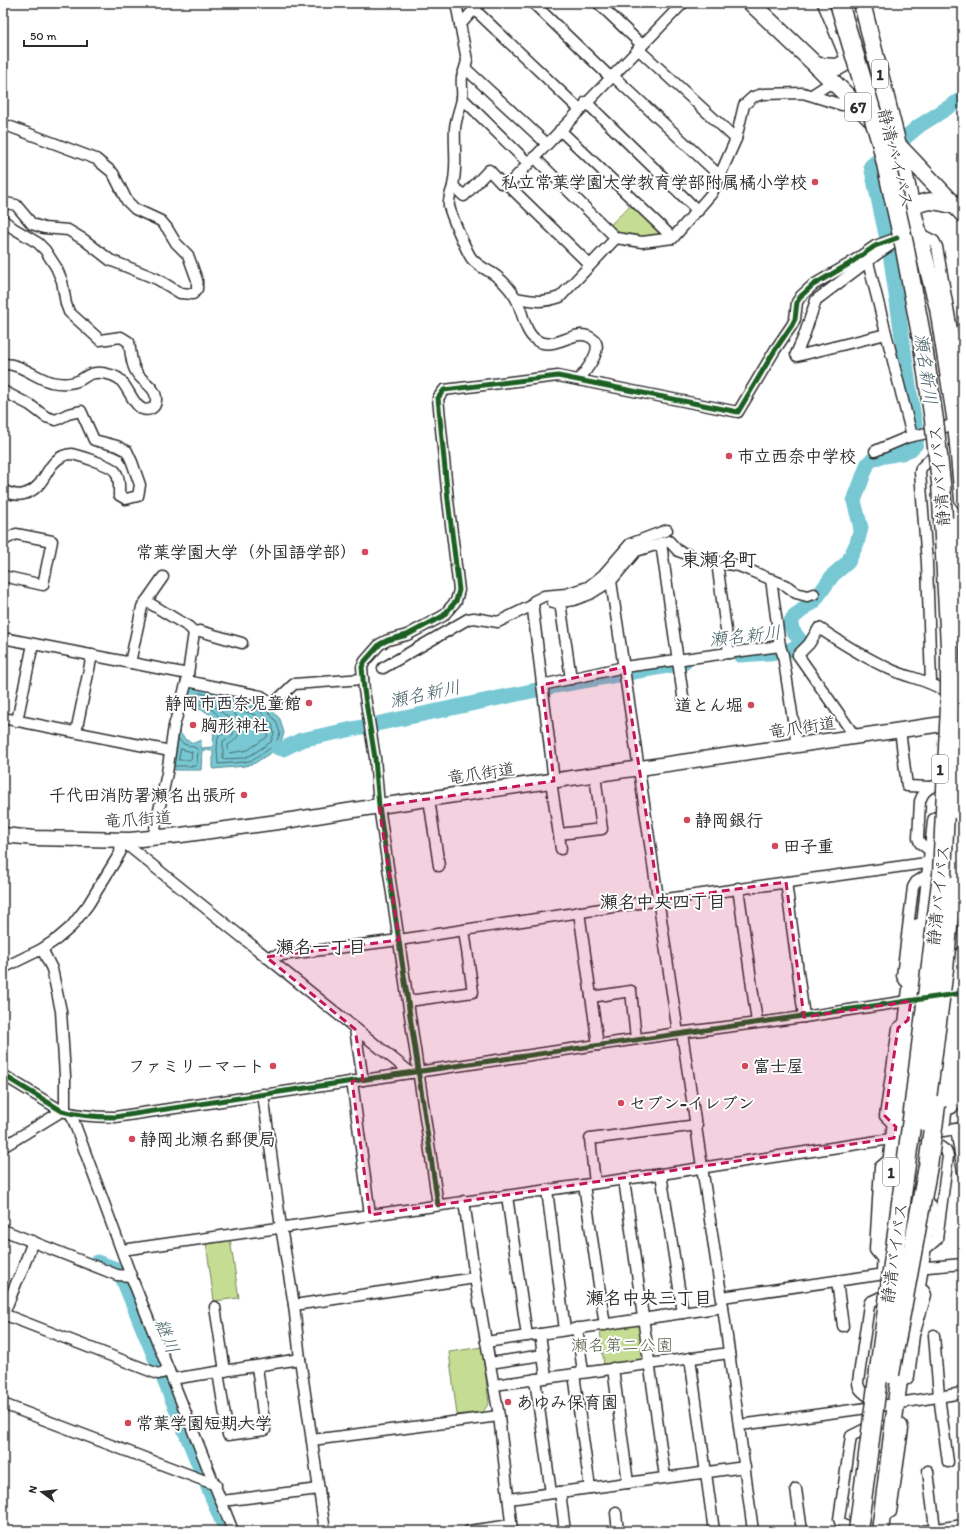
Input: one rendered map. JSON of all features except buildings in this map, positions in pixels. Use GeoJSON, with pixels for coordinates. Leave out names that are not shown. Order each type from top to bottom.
{"type":"FeatureCollection","features":[{"type":"Feature","properties":{"kind":"highway","name":"静清バイパス"},"geometry":{"type":"LineString","coordinates":[[840,3],[882,146],[904,244],[922,340],[934,420],[941,483],[950,646],[950,720],[942,874],[913,1111],[853,1531]]}},
{"type":"Feature","properties":{"kind":"highway","name":"静清バイパス"},"geometry":{"type":"LineString","coordinates":[[852,3],[883,105],[898,162],[917,247],[933,330],[944,411],[958,546],[961,639],[961,765],[953,879],[944,969],[877,1527]]}},
{"type":"Feature","properties":{"kind":"highway","name":"1"},"geometry":{"type":"LineString","coordinates":[[886,1296],[895,1186],[938,815]]}},
{"type":"Feature","properties":{"kind":"highway"},"geometry":{"type":"LineString","coordinates":[[894,1378],[928,1166],[963,880]]}},
{"type":"Feature","properties":{"kind":"main road","name":"67"},"geometry":{"type":"LineString","coordinates":[[751,3],[961,207]]}},
{"type":"Feature","properties":{"kind":"main road"},"geometry":{"type":"LineString","coordinates":[[826,3],[850,60],[871,120]]}},
{"type":"Feature","properties":{"kind":"main road","name":"1"},"geometry":{"type":"LineString","coordinates":[[862,3],[898,145],[918,233],[938,308],[954,405],[959,422],[963,500]]}},
{"type":"Feature","properties":{"kind":"main road"},"geometry":{"type":"LineString","coordinates":[[817,66],[838,67],[850,60]]}},
{"type":"Feature","properties":{"kind":"main road","name":"1"},"geometry":{"type":"LineString","coordinates":[[853,1531],[864,1429],[886,1296],[882,1268],[892,1157],[926,863],[938,815],[935,786],[942,724],[937,687],[942,630],[938,547],[930,459],[920,435],[916,343],[897,240],[871,120]]}},
{"type":"Feature","properties":{"kind":"main road"},"geometry":{"type":"LineString","coordinates":[[912,208],[920,202],[931,201],[961,207]]}},
{"type":"Feature","properties":{"kind":"main road","name":"竜爪街道"},"geometry":{"type":"LineString","coordinates":[[3,835],[34,838],[121,840],[153,838],[285,821],[379,806],[963,722]]}},
{"type":"Feature","properties":{"kind":"main road","name":"1"},"geometry":{"type":"LineString","coordinates":[[877,1527],[894,1411],[894,1378],[903,1348],[917,1285],[917,1268],[923,1249],[949,1133],[943,1111],[960,1012],[963,955]]}},
{"type":"Feature","properties":{"kind":"street"},"geometry":{"type":"LineString","coordinates":[[456,3],[467,60],[466,69],[462,78],[462,98],[457,114],[455,130],[455,166],[453,186],[449,195],[449,206],[468,253],[480,267],[504,282],[516,298],[529,332],[535,339],[542,343],[555,343],[582,335],[594,340],[597,346],[597,351],[579,380]]}},
{"type":"Feature","properties":{"kind":"street"},"geometry":{"type":"LineString","coordinates":[[533,3],[720,176]]}},
{"type":"Feature","properties":{"kind":"street"},"geometry":{"type":"LineString","coordinates":[[598,3],[640,47],[736,139]]}},
{"type":"Feature","properties":{"kind":"street"},"geometry":{"type":"LineString","coordinates":[[508,184],[683,3]]}},
{"type":"Feature","properties":{"kind":"street"},"geometry":{"type":"LineString","coordinates":[[460,24],[477,6],[583,106],[698,211]]}},
{"type":"Feature","properties":{"kind":"street"},"geometry":{"type":"LineString","coordinates":[[466,69],[547,144]]}},
{"type":"Feature","properties":{"kind":"street"},"geometry":{"type":"LineString","coordinates":[[812,95],[832,82]]}},
{"type":"Feature","properties":{"kind":"street"},"geometry":{"type":"LineString","coordinates":[[462,98],[616,238],[642,242],[673,238],[698,211],[712,193],[736,139],[744,105],[753,97],[763,94],[803,93],[842,105]]}},
{"type":"Feature","properties":{"kind":"street"},"geometry":{"type":"LineString","coordinates":[[3,124],[96,159],[105,165],[113,173],[127,201],[142,213],[161,221],[176,243],[188,255],[197,280],[198,289],[193,294],[180,293],[157,279],[110,260],[83,239],[68,230],[44,228],[32,224],[16,205],[6,203],[3,206]]}},
{"type":"Feature","properties":{"kind":"street"},"geometry":{"type":"LineString","coordinates":[[560,130],[673,238]]}},
{"type":"Feature","properties":{"kind":"street"},"geometry":{"type":"LineString","coordinates":[[453,186],[464,196],[489,170],[501,183],[508,184],[590,265]]}},
{"type":"Feature","properties":{"kind":"street"},"geometry":{"type":"LineString","coordinates":[[3,220],[38,243],[45,250],[54,263],[62,281],[69,312],[100,340],[121,337],[129,342],[133,367],[138,376],[152,388],[156,394],[155,405],[152,409],[146,410],[140,408],[125,384],[111,375],[92,373],[78,381],[59,383],[50,382],[14,364],[3,364]]}},
{"type":"Feature","properties":{"kind":"street"},"geometry":{"type":"LineString","coordinates":[[516,298],[548,301],[560,297],[616,238]]}},
{"type":"Feature","properties":{"kind":"street"},"geometry":{"type":"LineString","coordinates":[[886,334],[797,356],[796,354],[804,336],[816,300],[897,240]]}},
{"type":"Feature","properties":{"kind":"street"},"geometry":{"type":"LineString","coordinates":[[438,1205],[415,1072],[409,1001],[379,806],[374,758],[362,679],[362,667],[380,644],[388,640],[407,635],[429,624],[443,616],[456,601],[458,590],[438,398],[444,390],[558,376],[738,412],[774,350],[792,325],[795,319],[797,302],[801,296],[813,285],[849,264],[875,246],[897,240]]}},
{"type":"Feature","properties":{"kind":"street"},"geometry":{"type":"LineString","coordinates":[[868,262],[886,334],[920,435]]}},
{"type":"Feature","properties":{"kind":"street"},"geometry":{"type":"LineString","coordinates":[[3,391],[30,405],[46,417],[56,420],[68,414],[81,411],[94,440],[117,446],[127,451],[140,486],[138,496],[126,500],[119,495],[118,478],[115,471],[107,466],[70,454],[62,456],[53,464],[36,489],[20,495],[14,495],[3,490]]}},
{"type":"Feature","properties":{"kind":"street"},"geometry":{"type":"LineString","coordinates":[[875,451],[959,422]]}},
{"type":"Feature","properties":{"kind":"street"},"geometry":{"type":"LineString","coordinates":[[561,849],[558,834],[533,608],[534,601],[538,598],[566,594],[588,587],[603,575],[630,544],[667,530]]}},
{"type":"Feature","properties":{"kind":"street"},"geometry":{"type":"LineString","coordinates":[[3,538],[6,539],[16,534],[52,541],[43,585],[3,576]]}},
{"type":"Feature","properties":{"kind":"street"},"geometry":{"type":"LineString","coordinates":[[383,668],[468,619],[474,618],[498,622],[544,604],[574,600],[590,594],[611,581],[636,551],[669,541],[678,550],[705,560],[739,566],[787,586],[796,593],[807,596],[814,594]]}},
{"type":"Feature","properties":{"kind":"street"},"geometry":{"type":"LineString","coordinates":[[661,543],[684,703]]}},
{"type":"Feature","properties":{"kind":"street"},"geometry":{"type":"LineString","coordinates":[[717,562],[730,653]]}},
{"type":"Feature","properties":{"kind":"street"},"geometry":{"type":"LineString","coordinates":[[130,663],[142,607],[163,577]]}},
{"type":"Feature","properties":{"kind":"street"},"geometry":{"type":"LineString","coordinates":[[771,579],[780,646],[784,655],[797,746]]}},
{"type":"Feature","properties":{"kind":"street"},"geometry":{"type":"LineString","coordinates":[[611,581],[680,1033],[697,1125],[740,1425],[753,1531]]}},
{"type":"Feature","properties":{"kind":"street"},"geometry":{"type":"LineString","coordinates":[[146,601],[189,627],[194,632]]}},
{"type":"Feature","properties":{"kind":"street"},"geometry":{"type":"LineString","coordinates":[[560,602],[571,678]]}},
{"type":"Feature","properties":{"kind":"street"},"geometry":{"type":"LineString","coordinates":[[856,738],[798,655],[809,644],[819,628],[864,657],[896,672],[937,687]]}},
{"type":"Feature","properties":{"kind":"street"},"geometry":{"type":"LineString","coordinates":[[194,632],[200,631],[242,643]]}},
{"type":"Feature","properties":{"kind":"street"},"geometry":{"type":"LineString","coordinates":[[153,838],[167,773],[174,726],[188,677],[194,632]]}},
{"type":"Feature","properties":{"kind":"street"},"geometry":{"type":"LineString","coordinates":[[3,638],[130,663],[188,677],[261,696],[273,704],[294,684],[362,679]]}},
{"type":"Feature","properties":{"kind":"street"},"geometry":{"type":"LineString","coordinates":[[17,721],[33,644]]}},
{"type":"Feature","properties":{"kind":"street"},"geometry":{"type":"LineString","coordinates":[[542,685],[624,668],[780,646]]}},
{"type":"Feature","properties":{"kind":"street"},"geometry":{"type":"LineString","coordinates":[[76,732],[92,655]]}},
{"type":"Feature","properties":{"kind":"street"},"geometry":{"type":"LineString","coordinates":[[3,718],[170,751]]}},
{"type":"Feature","properties":{"kind":"street"},"geometry":{"type":"LineString","coordinates":[[900,730],[907,786],[935,786]]}},
{"type":"Feature","properties":{"kind":"street"},"geometry":{"type":"LineString","coordinates":[[558,834],[602,829],[595,775]]}},
{"type":"Feature","properties":{"kind":"street"},"geometry":{"type":"LineString","coordinates":[[266,957],[399,940],[738,888],[926,863],[918,838],[920,801],[922,796],[935,786]]}},
{"type":"Feature","properties":{"kind":"street"},"geometry":{"type":"LineString","coordinates":[[429,799],[438,866]]}},
{"type":"Feature","properties":{"kind":"street"},"geometry":{"type":"LineString","coordinates":[[3,968],[42,949],[58,939],[71,927],[88,905],[120,853],[121,840]]}},
{"type":"Feature","properties":{"kind":"street"},"geometry":{"type":"LineString","coordinates":[[121,840],[355,1029],[415,1072]]}},
{"type":"Feature","properties":{"kind":"street"},"geometry":{"type":"LineString","coordinates":[[786,882],[804,1017]]}},
{"type":"Feature","properties":{"kind":"street"},"geometry":{"type":"LineString","coordinates":[[738,888],[757,1022]]}},
{"type":"Feature","properties":{"kind":"street"},"geometry":{"type":"LineString","coordinates":[[579,912],[598,1045]]}},
{"type":"Feature","properties":{"kind":"street"},"geometry":{"type":"LineString","coordinates":[[409,1001],[473,992],[464,930]]}},
{"type":"Feature","properties":{"kind":"street"},"geometry":{"type":"LineString","coordinates":[[42,949],[52,969],[60,1011],[66,1112],[122,1250],[170,1375],[216,1485],[233,1531]]}},
{"type":"Feature","properties":{"kind":"street"},"geometry":{"type":"LineString","coordinates":[[591,997],[630,991],[636,1039]]}},
{"type":"Feature","properties":{"kind":"street"},"geometry":{"type":"LineString","coordinates":[[3,1075],[66,1112],[95,1117],[115,1117],[636,1039],[804,1017],[912,993],[961,993]]}},
{"type":"Feature","properties":{"kind":"street"},"geometry":{"type":"LineString","coordinates":[[355,1029],[363,1080]]}},
{"type":"Feature","properties":{"kind":"street"},"geometry":{"type":"LineString","coordinates":[[943,1111],[952,1108],[955,1104],[963,1041]]}},
{"type":"Feature","properties":{"kind":"street"},"geometry":{"type":"LineString","coordinates":[[352,1081],[370,1214]]}},
{"type":"Feature","properties":{"kind":"street"},"geometry":{"type":"LineString","coordinates":[[263,1094],[325,1531]]}},
{"type":"Feature","properties":{"kind":"street"},"geometry":{"type":"LineString","coordinates":[[3,1146],[66,1112]]}},
{"type":"Feature","properties":{"kind":"street"},"geometry":{"type":"LineString","coordinates":[[595,1183],[590,1139],[697,1125]]}},
{"type":"Feature","properties":{"kind":"street"},"geometry":{"type":"LineString","coordinates":[[122,1250],[702,1168],[895,1132],[949,1133],[963,1172]]}},
{"type":"Feature","properties":{"kind":"street"},"geometry":{"type":"LineString","coordinates":[[661,1174],[683,1313]]}},
{"type":"Feature","properties":{"kind":"street"},"geometry":{"type":"LineString","coordinates":[[624,1179],[648,1364],[665,1478]]}},
{"type":"Feature","properties":{"kind":"street"},"geometry":{"type":"LineString","coordinates":[[584,1185],[605,1325]]}},
{"type":"Feature","properties":{"kind":"street"},"geometry":{"type":"LineString","coordinates":[[547,1190],[565,1330]]}},
{"type":"Feature","properties":{"kind":"street"},"geometry":{"type":"LineString","coordinates":[[507,1196],[527,1336]]}},
{"type":"Feature","properties":{"kind":"street"},"geometry":{"type":"LineString","coordinates":[[464,1201],[475,1278],[499,1416],[512,1528],[469,1531]]}},
{"type":"Feature","properties":{"kind":"street"},"geometry":{"type":"LineString","coordinates":[[3,1230],[117,1275],[131,1276]]}},
{"type":"Feature","properties":{"kind":"street"},"geometry":{"type":"LineString","coordinates":[[32,1241],[20,1276],[3,1315],[158,1374],[170,1375],[222,1371],[300,1359]]}},
{"type":"Feature","properties":{"kind":"street"},"geometry":{"type":"LineString","coordinates":[[917,1268],[963,1264]]}},
{"type":"Feature","properties":{"kind":"street"},"geometry":{"type":"LineString","coordinates":[[486,1342],[683,1313],[722,1302],[838,1281],[882,1268]]}},
{"type":"Feature","properties":{"kind":"street"},"geometry":{"type":"LineString","coordinates":[[294,1306],[475,1278]]}},
{"type":"Feature","properties":{"kind":"street"},"geometry":{"type":"LineString","coordinates":[[838,1281],[843,1326]]}},
{"type":"Feature","properties":{"kind":"street"},"geometry":{"type":"LineString","coordinates":[[215,1307],[228,1435],[265,1430],[257,1366]]}},
{"type":"Feature","properties":{"kind":"street"},"geometry":{"type":"LineString","coordinates":[[577,1328],[579,1373],[590,1488]]}},
{"type":"Feature","properties":{"kind":"street"},"geometry":{"type":"LineString","coordinates":[[540,1334],[546,1378]]}},
{"type":"Feature","properties":{"kind":"street"},"geometry":{"type":"LineString","coordinates":[[934,1335],[939,1396],[948,1462]]}},
{"type":"Feature","properties":{"kind":"street"},"geometry":{"type":"LineString","coordinates":[[494,1384],[730,1353]]}},
{"type":"Feature","properties":{"kind":"street"},"geometry":{"type":"LineString","coordinates":[[490,1363],[543,1355]]}},
{"type":"Feature","properties":{"kind":"street"},"geometry":{"type":"LineString","coordinates":[[690,1358],[714,1531]]}},
{"type":"Feature","properties":{"kind":"street"},"geometry":{"type":"LineString","coordinates":[[612,1368],[628,1483]]}},
{"type":"Feature","properties":{"kind":"street"},"geometry":{"type":"LineString","coordinates":[[535,1379],[556,1492],[565,1531]]}},
{"type":"Feature","properties":{"kind":"street"},"geometry":{"type":"LineString","coordinates":[[740,1425],[868,1403],[894,1411],[939,1396],[963,1393]]}},
{"type":"Feature","properties":{"kind":"street"},"geometry":{"type":"LineString","coordinates":[[3,1404],[216,1485]]}},
{"type":"Feature","properties":{"kind":"street"},"geometry":{"type":"LineString","coordinates":[[312,1440],[499,1416]]}},
{"type":"Feature","properties":{"kind":"street"},"geometry":{"type":"LineString","coordinates":[[509,1499],[745,1467]]}},
{"type":"Feature","properties":{"kind":"street"},"geometry":{"type":"LineString","coordinates":[[928,1471],[935,1529]]}},
{"type":"Feature","properties":{"kind":"street"},"geometry":{"type":"LineString","coordinates":[[222,1501],[319,1489]]}},
{"type":"Feature","properties":{"kind":"street"},"geometry":{"type":"LineString","coordinates":[[796,1489],[802,1531]]}},
{"type":"Feature","properties":{"kind":"street"},"geometry":{"type":"LineString","coordinates":[[616,1513],[618,1531]]}},
{"type":"Feature","properties":{"kind":"street"},"geometry":{"type":"LineString","coordinates":[[923,1531],[960,1527]]}},
{"type":"Feature","properties":{"kind":"highlighted area"},"geometry":{"type":"Polygon","coordinates":[[[624,667],[659,900],[786,882],[804,1017],[911,1001],[908,1020],[898,1028],[885,1116],[896,1127],[894,1138],[370,1215],[352,1081],[363,1080],[355,1029],[266,957],[399,940],[379,806],[554,781],[542,685],[624,667]]]}},
{"type":"Feature","properties":{"kind":"green space"},"geometry":{"type":"Polygon","coordinates":[[[632,204],[661,232],[659,237],[651,238],[617,234],[609,226],[632,204]]]}},
{"type":"Feature","properties":{"kind":"green space"},"geometry":{"type":"Polygon","coordinates":[[[230,1239],[239,1298],[214,1301],[206,1242],[230,1239]]]}},
{"type":"Feature","properties":{"kind":"green space","name":"瀬名第二公園"},"geometry":{"type":"Polygon","coordinates":[[[637,1324],[641,1326],[645,1357],[642,1361],[604,1366],[600,1330],[637,1324]]]}},
{"type":"Feature","properties":{"kind":"green space"},"geometry":{"type":"Polygon","coordinates":[[[482,1347],[489,1403],[483,1412],[457,1415],[449,1352],[482,1347]]]}},
{"type":"Feature","properties":{"kind":"water"},"geometry":{"type":"Polygon","coordinates":[[[188,684],[264,702],[280,719],[284,733],[278,748],[255,763],[245,766],[213,769],[213,751],[202,750],[201,770],[169,770],[188,684]],[[186,708],[183,712],[179,732],[186,740],[194,743],[201,740],[201,748],[213,747],[214,729],[225,730],[225,725],[213,727],[216,720],[213,717],[202,710],[186,708]]]}},
{"type":"Feature","properties":{"kind":"waterway","name":"瀬名新川"},"geometry":{"type":"LineString","coordinates":[[740,655],[795,649],[802,643],[793,631],[790,623],[794,617],[813,603],[833,575],[848,562],[857,543],[861,528],[854,501],[868,463],[875,458],[902,453],[911,449],[916,444],[917,436],[890,253],[871,166],[919,126],[963,98]]}},
{"type":"Feature","properties":{"kind":"waterway","name":"瀬名新川"},"geometry":{"type":"LineString","coordinates":[[278,748],[283,749],[301,740],[555,686],[684,663]]}},
{"type":"Feature","properties":{"kind":"waterway","name":"継川"},"geometry":{"type":"LineString","coordinates":[[97,1262],[119,1270],[226,1531]]}},
{"type":"Feature","properties":{"kind":"cycle path"},"geometry":{"type":"LineString","coordinates":[[438,1205],[379,806],[375,758],[364,690],[362,667],[365,661],[380,644],[388,640],[407,635],[443,616],[456,601],[459,590],[438,398],[444,390],[558,376],[738,412],[775,350],[792,325],[795,319],[797,302],[801,296],[813,285],[849,264],[875,246],[897,238]]}},
{"type":"Feature","properties":{"kind":"cycle path"},"geometry":{"type":"LineString","coordinates":[[3,1075],[62,1111],[88,1116],[115,1117],[433,1069],[963,993]]}},
{"type":"Feature","properties":{"kind":"place","name":"私立常葉学園大学教育学部附属橘小学校"},"geometry":{"type":"Point","coordinates":[815,182]}},
{"type":"Feature","properties":{"kind":"place","name":"市立西奈中学校"},"geometry":{"type":"Point","coordinates":[729,456]}},
{"type":"Feature","properties":{"kind":"place","name":"常葉学園大学（外国語学部）"},"geometry":{"type":"Point","coordinates":[365,552]}},
{"type":"Feature","properties":{"kind":"place","name":"静岡市西奈児童館"},"geometry":{"type":"Point","coordinates":[309,703]}},
{"type":"Feature","properties":{"kind":"place","name":"道とん堀"},"geometry":{"type":"Point","coordinates":[751,705]}},
{"type":"Feature","properties":{"kind":"place","name":"胸形神社"},"geometry":{"type":"Point","coordinates":[193,725]}},
{"type":"Feature","properties":{"kind":"place","name":"千代田消防署瀬名出張所"},"geometry":{"type":"Point","coordinates":[244,795]}},
{"type":"Feature","properties":{"kind":"place","name":"静岡銀行"},"geometry":{"type":"Point","coordinates":[687,820]}},
{"type":"Feature","properties":{"kind":"place","name":"田子重"},"geometry":{"type":"Point","coordinates":[775,846]}},
{"type":"Feature","properties":{"kind":"place","name":"ファミリーマート"},"geometry":{"type":"Point","coordinates":[273,1066]}},
{"type":"Feature","properties":{"kind":"place","name":"富士屋"},"geometry":{"type":"Point","coordinates":[745,1066]}},
{"type":"Feature","properties":{"kind":"place","name":"セブン-イレブン"},"geometry":{"type":"Point","coordinates":[621,1103]}},
{"type":"Feature","properties":{"kind":"place","name":"静岡北瀬名郵便局"},"geometry":{"type":"Point","coordinates":[132,1139]}},
{"type":"Feature","properties":{"kind":"place","name":"あゆみ保育園"},"geometry":{"type":"Point","coordinates":[508,1402]}},
{"type":"Feature","properties":{"kind":"place","name":"常葉学園短期大学"},"geometry":{"type":"Point","coordinates":[128,1423]}},
{"type":"Feature","properties":{"kind":"district","name":"東瀬名町"},"geometry":{"type":"Point","coordinates":[719,559]}},
{"type":"Feature","properties":{"kind":"district","name":"瀬名中央四丁目"},"geometry":{"type":"Point","coordinates":[663,902]}},
{"type":"Feature","properties":{"kind":"district","name":"瀬名一丁目"},"geometry":{"type":"Point","coordinates":[321,947]}},
{"type":"Feature","properties":{"kind":"district","name":"瀬名中央三丁目"},"geometry":{"type":"Point","coordinates":[649,1298]}}]}
